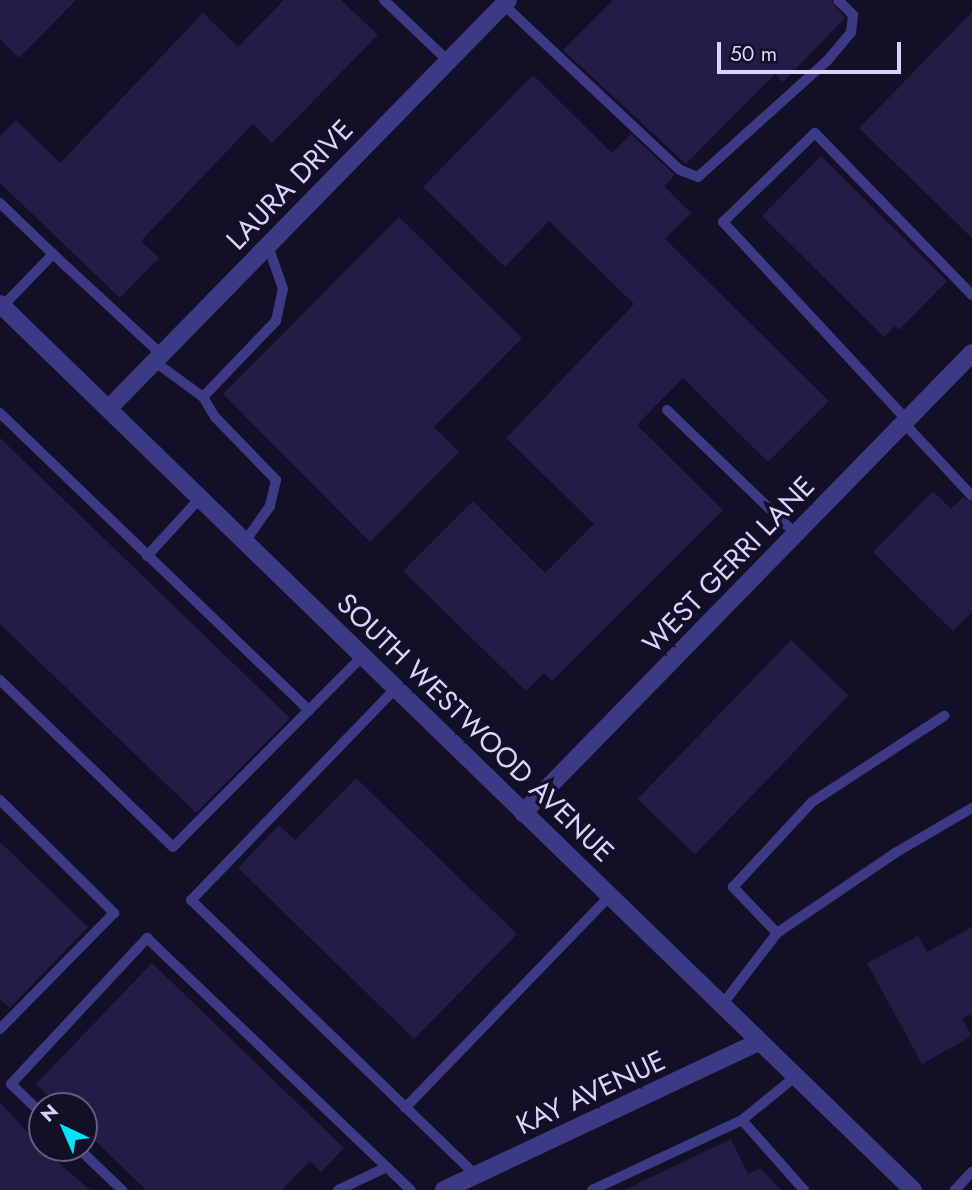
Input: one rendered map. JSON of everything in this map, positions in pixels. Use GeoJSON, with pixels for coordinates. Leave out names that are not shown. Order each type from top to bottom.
{"type":"FeatureCollection","features":[{"type":"Feature","properties":{"kind":"street","name":"LAURA DRIVE"},"geometry":{"type":"LineString","coordinates":[[110,407],[506,2]]}},
{"type":"Feature","properties":{"kind":"street","name":"SOUTH WESTWOOD AVENUE"},"geometry":{"type":"LineString","coordinates":[[1,305],[110,407],[523,813],[914,1190]]}},
{"type":"Feature","properties":{"kind":"street","name":"WEST GERRI LANE"},"geometry":{"type":"LineString","coordinates":[[523,813],[972,353]]}},
{"type":"Feature","properties":{"kind":"street","name":"KAY AVENUE"},"geometry":{"type":"LineString","coordinates":[[444,1190],[759,1042]]}},
{"type":"Feature","properties":{"kind":"lane"},"geometry":{"type":"LineString","coordinates":[[384,0],[448,61]]}},
{"type":"Feature","properties":{"kind":"lane"},"geometry":{"type":"LineString","coordinates":[[506,2],[680,170],[698,177],[827,61],[851,32],[853,15],[838,0]]}},
{"type":"Feature","properties":{"kind":"lane"},"geometry":{"type":"LineString","coordinates":[[972,295],[815,133],[723,222],[972,496]]}},
{"type":"Feature","properties":{"kind":"lane"},"geometry":{"type":"LineString","coordinates":[[0,203],[158,358],[203,397],[215,417],[276,480],[270,506],[246,540]]}},
{"type":"Feature","properties":{"kind":"lane"},"geometry":{"type":"LineString","coordinates":[[203,397],[276,320],[283,289],[268,246]]}},
{"type":"Feature","properties":{"kind":"lane"},"geometry":{"type":"LineString","coordinates":[[1,305],[53,254]]}},
{"type":"Feature","properties":{"kind":"lane"},"geometry":{"type":"LineString","coordinates":[[667,410],[796,534]]}},
{"type":"Feature","properties":{"kind":"lane"},"geometry":{"type":"LineString","coordinates":[[0,413],[309,710]]}},
{"type":"Feature","properties":{"kind":"lane"},"geometry":{"type":"LineString","coordinates":[[147,556],[202,497]]}},
{"type":"Feature","properties":{"kind":"lane"},"geometry":{"type":"LineString","coordinates":[[0,680],[173,847],[363,656]]}},
{"type":"Feature","properties":{"kind":"lane"},"geometry":{"type":"LineString","coordinates":[[396,688],[191,900],[477,1176]]}},
{"type":"Feature","properties":{"kind":"lane"},"geometry":{"type":"LineString","coordinates":[[777,933],[733,887],[812,802],[944,716]]}},
{"type":"Feature","properties":{"kind":"lane"},"geometry":{"type":"LineString","coordinates":[[0,800],[114,913],[0,1029]]}},
{"type":"Feature","properties":{"kind":"lane"},"geometry":{"type":"LineString","coordinates":[[722,1005],[777,933],[895,853],[972,808]]}},
{"type":"Feature","properties":{"kind":"lane"},"geometry":{"type":"LineString","coordinates":[[405,1108],[610,896]]}},
{"type":"Feature","properties":{"kind":"lane"},"geometry":{"type":"LineString","coordinates":[[28,1100],[11,1084],[147,938],[411,1190]]}},
{"type":"Feature","properties":{"kind":"lane"},"geometry":{"type":"LineString","coordinates":[[592,1190],[742,1120],[796,1076]]}},
{"type":"Feature","properties":{"kind":"lane"},"geometry":{"type":"LineString","coordinates":[[742,1120],[804,1190]]}},
{"type":"Feature","properties":{"kind":"lane"},"geometry":{"type":"LineString","coordinates":[[93,1162],[122,1190]]}},
{"type":"Feature","properties":{"kind":"lane"},"geometry":{"type":"LineString","coordinates":[[338,1190],[387,1167]]}},
{"type":"Feature","properties":{"kind":"lane"},"geometry":{"type":"LineString","coordinates":[[955,1190],[972,1172]]}},
{"type":"Feature","properties":{"kind":"building"},"geometry":{"type":"Polygon","coordinates":[[[0,0],[76,0],[19,58],[0,39],[0,0]]]}},
{"type":"Feature","properties":{"kind":"building"},"geometry":{"type":"Polygon","coordinates":[[[284,0],[341,0],[378,35],[272,143],[253,124],[141,241],[159,258],[120,298],[0,183],[0,136],[16,120],[60,163],[203,13],[238,47],[284,0]]]}},
{"type":"Feature","properties":{"kind":"building"},"geometry":{"type":"Polygon","coordinates":[[[613,0],[831,0],[845,18],[783,82],[775,74],[686,164],[563,50],[613,0]]]}},
{"type":"Feature","properties":{"kind":"building"},"geometry":{"type":"Polygon","coordinates":[[[972,12],[972,238],[859,128],[972,12]]]}},
{"type":"Feature","properties":{"kind":"building"},"geometry":{"type":"Polygon","coordinates":[[[533,75],[612,153],[631,134],[675,175],[664,186],[691,213],[665,239],[829,401],[768,462],[683,378],[637,425],[723,510],[552,681],[544,673],[526,691],[403,571],[473,501],[545,573],[594,524],[506,438],[634,304],[549,221],[505,267],[423,187],[533,75]]]}},
{"type":"Feature","properties":{"kind":"building"},"geometry":{"type":"Polygon","coordinates":[[[821,156],[947,281],[899,330],[895,326],[884,337],[762,216],[821,156]]]}},
{"type":"Feature","properties":{"kind":"building"},"geometry":{"type":"Polygon","coordinates":[[[399,217],[522,338],[434,427],[459,452],[370,542],[223,394],[399,217]]]}},
{"type":"Feature","properties":{"kind":"building"},"geometry":{"type":"Polygon","coordinates":[[[0,438],[290,718],[196,813],[0,624],[0,438]]]}},
{"type":"Feature","properties":{"kind":"building"},"geometry":{"type":"Polygon","coordinates":[[[933,491],[951,509],[963,497],[972,503],[972,612],[953,631],[873,552],[933,491]]]}},
{"type":"Feature","properties":{"kind":"building"},"geometry":{"type":"Polygon","coordinates":[[[791,640],[849,696],[695,855],[637,799],[791,640]]]}},
{"type":"Feature","properties":{"kind":"building"},"geometry":{"type":"Polygon","coordinates":[[[356,778],[517,934],[414,1039],[238,868],[279,825],[295,840],[356,778]]]}},
{"type":"Feature","properties":{"kind":"building"},"geometry":{"type":"Polygon","coordinates":[[[0,842],[88,927],[10,1008],[0,999],[0,842]]]}},
{"type":"Feature","properties":{"kind":"building"},"geometry":{"type":"Polygon","coordinates":[[[972,927],[972,1013],[962,1019],[972,1036],[922,1064],[867,963],[918,936],[927,952],[972,927]]]}},
{"type":"Feature","properties":{"kind":"building"},"geometry":{"type":"Polygon","coordinates":[[[152,963],[344,1148],[321,1172],[310,1161],[282,1190],[146,1190],[98,1144],[98,1092],[44,1092],[36,1084],[152,963]]]}},
{"type":"Feature","properties":{"kind":"building"},"geometry":{"type":"Polygon","coordinates":[[[0,1102],[28,1133],[28,1162],[58,1162],[90,1190],[0,1190],[0,1102]]]}},
{"type":"Feature","properties":{"kind":"building"},"geometry":{"type":"Polygon","coordinates":[[[731,1139],[748,1174],[760,1168],[781,1190],[624,1190],[731,1139]]]}}]}
